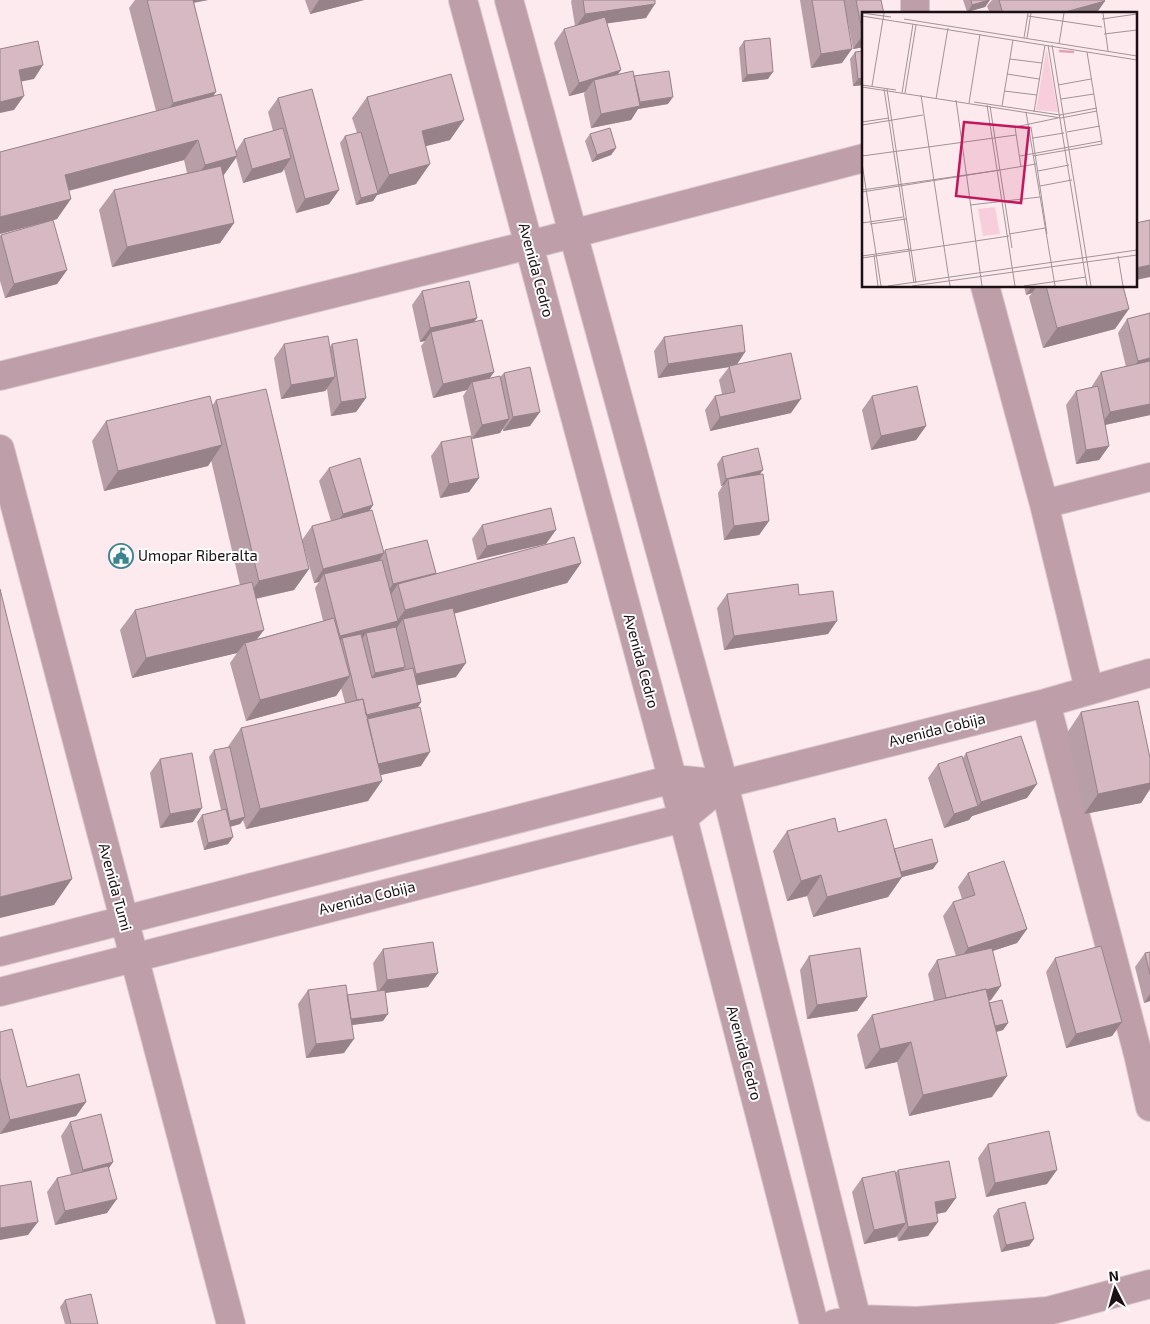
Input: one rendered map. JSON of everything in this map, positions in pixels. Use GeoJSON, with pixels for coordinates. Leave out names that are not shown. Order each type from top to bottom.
{"type":"FeatureCollection","features":[{"type":"Feature","properties":{"kind":"street","name":"Avenida Cedro"},"geometry":{"type":"LineString","coordinates":[[463,0],[683,818],[814,1324]]}},
{"type":"Feature","properties":{"kind":"street"},"geometry":{"type":"LineString","coordinates":[[509,0],[724,784],[849,1322],[917,1321],[1048,1312],[1150,1284]]}},
{"type":"Feature","properties":{"kind":"street"},"geometry":{"type":"LineString","coordinates":[[0,376],[529,245],[862,159]]}},
{"type":"Feature","properties":{"kind":"street"},"geometry":{"type":"LineString","coordinates":[[986,288],[1044,504],[1089,689]]}},
{"type":"Feature","properties":{"kind":"street","name":"Avenida Tumi"},"geometry":{"type":"LineString","coordinates":[[0,449],[122,919],[134,957],[231,1324]]}},
{"type":"Feature","properties":{"kind":"street"},"geometry":{"type":"LineString","coordinates":[[1044,504],[1150,477]]}},
{"type":"Feature","properties":{"kind":"street","name":"Avenida Cobija"},"geometry":{"type":"LineString","coordinates":[[0,952],[122,919],[672,779],[724,784],[1046,702],[1150,673]]}},
{"type":"Feature","properties":{"kind":"street"},"geometry":{"type":"LineString","coordinates":[[1046,702],[1138,1054],[1150,1107]]}},
{"type":"Feature","properties":{"kind":"street","name":"Avenida Cobija"},"geometry":{"type":"LineString","coordinates":[[0,992],[683,818],[724,784]]}},
{"type":"Feature","properties":{"kind":"building"},"geometry":{"type":"Polygon","coordinates":[[[147,0],[193,0],[216,92],[173,103],[147,0]]]}},
{"type":"Feature","properties":{"kind":"building"},"geometry":{"type":"Polygon","coordinates":[[[583,0],[655,0],[655,4],[585,14],[583,0]]]}},
{"type":"Feature","properties":{"kind":"building"},"geometry":{"type":"Polygon","coordinates":[[[812,0],[844,0],[852,49],[821,54],[812,0]]]}},
{"type":"Feature","properties":{"kind":"building"},"geometry":{"type":"Polygon","coordinates":[[[856,0],[881,0],[884,12],[862,12],[862,30],[856,0]]]}},
{"type":"Feature","properties":{"kind":"building"},"geometry":{"type":"Polygon","coordinates":[[[971,0],[989,0],[972,5],[971,0]]]}},
{"type":"Feature","properties":{"kind":"building"},"geometry":{"type":"Polygon","coordinates":[[[999,0],[1105,1],[1065,12],[1002,12],[999,0]]]}},
{"type":"Feature","properties":{"kind":"building"},"geometry":{"type":"Polygon","coordinates":[[[605,17],[621,70],[579,83],[564,29],[605,17]]]}},
{"type":"Feature","properties":{"kind":"building"},"geometry":{"type":"Polygon","coordinates":[[[770,38],[773,72],[747,75],[744,41],[770,38]]]}},
{"type":"Feature","properties":{"kind":"building"},"geometry":{"type":"Polygon","coordinates":[[[38,41],[43,65],[19,70],[24,96],[0,102],[0,49],[38,41]]]}},
{"type":"Feature","properties":{"kind":"building"},"geometry":{"type":"Polygon","coordinates":[[[862,51],[862,78],[858,79],[855,52],[862,51]]]}},
{"type":"Feature","properties":{"kind":"building"},"geometry":{"type":"Polygon","coordinates":[[[633,71],[640,106],[601,114],[594,80],[633,71]]]}},
{"type":"Feature","properties":{"kind":"building"},"geometry":{"type":"Polygon","coordinates":[[[669,71],[673,97],[640,102],[634,76],[669,71]]]}},
{"type":"Feature","properties":{"kind":"building"},"geometry":{"type":"Polygon","coordinates":[[[451,74],[464,120],[422,131],[430,164],[389,175],[367,97],[451,74]]]}},
{"type":"Feature","properties":{"kind":"building"},"geometry":{"type":"Polygon","coordinates":[[[312,89],[339,190],[305,199],[278,98],[312,89]]]}},
{"type":"Feature","properties":{"kind":"building"},"geometry":{"type":"Polygon","coordinates":[[[221,94],[237,156],[205,165],[198,140],[65,175],[71,199],[0,217],[0,152],[221,94]]]}},
{"type":"Feature","properties":{"kind":"building"},"geometry":{"type":"Polygon","coordinates":[[[283,128],[291,158],[252,169],[244,139],[283,128]]]}},
{"type":"Feature","properties":{"kind":"building"},"geometry":{"type":"Polygon","coordinates":[[[610,128],[616,148],[597,155],[590,134],[610,128]]]}},
{"type":"Feature","properties":{"kind":"building"},"geometry":{"type":"Polygon","coordinates":[[[361,132],[378,193],[361,198],[345,136],[361,132]]]}},
{"type":"Feature","properties":{"kind":"building"},"geometry":{"type":"Polygon","coordinates":[[[221,166],[234,223],[127,247],[114,190],[221,166]]]}},
{"type":"Feature","properties":{"kind":"building"},"geometry":{"type":"Polygon","coordinates":[[[53,220],[67,270],[14,284],[1,235],[53,220]]]}},
{"type":"Feature","properties":{"kind":"building"},"geometry":{"type":"Polygon","coordinates":[[[1150,220],[1150,265],[1138,268],[1138,223],[1150,220]]]}},
{"type":"Feature","properties":{"kind":"building"},"geometry":{"type":"Polygon","coordinates":[[[469,281],[477,318],[430,328],[422,291],[469,281]]]}},
{"type":"Feature","properties":{"kind":"building"},"geometry":{"type":"Polygon","coordinates":[[[1047,288],[1124,288],[1129,309],[1057,328],[1047,288]]]}},
{"type":"Feature","properties":{"kind":"building"},"geometry":{"type":"Polygon","coordinates":[[[1150,313],[1150,358],[1138,361],[1127,319],[1150,313]]]}},
{"type":"Feature","properties":{"kind":"building"},"geometry":{"type":"Polygon","coordinates":[[[482,320],[494,372],[443,384],[431,332],[482,320]]]}},
{"type":"Feature","properties":{"kind":"building"},"geometry":{"type":"Polygon","coordinates":[[[742,325],[745,352],[668,364],[664,337],[742,325]]]}},
{"type":"Feature","properties":{"kind":"building"},"geometry":{"type":"Polygon","coordinates":[[[328,336],[335,377],[291,385],[284,344],[328,336]]]}},
{"type":"Feature","properties":{"kind":"building"},"geometry":{"type":"Polygon","coordinates":[[[357,339],[366,398],[341,402],[332,344],[357,339]]]}},
{"type":"Feature","properties":{"kind":"building"},"geometry":{"type":"Polygon","coordinates":[[[791,353],[801,399],[720,417],[715,396],[735,392],[729,366],[791,353]]]}},
{"type":"Feature","properties":{"kind":"building"},"geometry":{"type":"Polygon","coordinates":[[[1150,361],[1150,404],[1110,412],[1101,372],[1150,361]]]}},
{"type":"Feature","properties":{"kind":"building"},"geometry":{"type":"Polygon","coordinates":[[[530,367],[540,412],[513,417],[504,373],[530,367]]]}},
{"type":"Feature","properties":{"kind":"building"},"geometry":{"type":"Polygon","coordinates":[[[500,376],[509,419],[482,425],[472,382],[500,376]]]}},
{"type":"Feature","properties":{"kind":"building"},"geometry":{"type":"Polygon","coordinates":[[[917,386],[926,426],[881,436],[872,396],[917,386]]]}},
{"type":"Feature","properties":{"kind":"building"},"geometry":{"type":"Polygon","coordinates":[[[1098,386],[1109,446],[1086,450],[1076,391],[1098,386]]]}},
{"type":"Feature","properties":{"kind":"building"},"geometry":{"type":"Polygon","coordinates":[[[266,389],[309,569],[259,581],[216,400],[266,389]]]}},
{"type":"Feature","properties":{"kind":"building"},"geometry":{"type":"Polygon","coordinates":[[[210,396],[222,445],[118,471],[106,421],[210,396]]]}},
{"type":"Feature","properties":{"kind":"building"},"geometry":{"type":"Polygon","coordinates":[[[471,436],[479,478],[449,484],[441,442],[471,436]]]}},
{"type":"Feature","properties":{"kind":"building"},"geometry":{"type":"Polygon","coordinates":[[[758,448],[763,470],[726,479],[722,457],[758,448]]]}},
{"type":"Feature","properties":{"kind":"building"},"geometry":{"type":"Polygon","coordinates":[[[360,458],[373,505],[343,514],[329,468],[360,458]]]}},
{"type":"Feature","properties":{"kind":"building"},"geometry":{"type":"Polygon","coordinates":[[[763,474],[769,521],[734,526],[728,479],[763,474]]]}},
{"type":"Feature","properties":{"kind":"building"},"geometry":{"type":"Polygon","coordinates":[[[551,508],[556,530],[487,546],[482,525],[551,508]]]}},
{"type":"Feature","properties":{"kind":"building"},"geometry":{"type":"Polygon","coordinates":[[[372,510],[384,553],[323,569],[312,526],[372,510]]]}},
{"type":"Feature","properties":{"kind":"building"},"geometry":{"type":"Polygon","coordinates":[[[574,537],[581,563],[405,610],[398,584],[574,537]]]}},
{"type":"Feature","properties":{"kind":"building"},"geometry":{"type":"Polygon","coordinates":[[[427,540],[436,573],[393,584],[385,550],[427,540]]]}},
{"type":"Feature","properties":{"kind":"building"},"geometry":{"type":"Polygon","coordinates":[[[382,560],[398,621],[340,636],[324,574],[382,560]]]}},
{"type":"Feature","properties":{"kind":"building"},"geometry":{"type":"Polygon","coordinates":[[[252,582],[264,630],[146,658],[135,610],[252,582]]]}},
{"type":"Feature","properties":{"kind":"building"},"geometry":{"type":"Polygon","coordinates":[[[798,584],[799,595],[833,591],[837,621],[734,636],[727,594],[798,584]]]}},
{"type":"Feature","properties":{"kind":"building"},"geometry":{"type":"Polygon","coordinates":[[[0,589],[72,879],[0,897],[0,589]]]}},
{"type":"Feature","properties":{"kind":"building"},"geometry":{"type":"Polygon","coordinates":[[[453,608],[466,663],[416,674],[403,619],[453,608]]]}},
{"type":"Feature","properties":{"kind":"building"},"geometry":{"type":"Polygon","coordinates":[[[334,618],[350,676],[260,700],[245,643],[334,618]]]}},
{"type":"Feature","properties":{"kind":"building"},"geometry":{"type":"Polygon","coordinates":[[[396,627],[405,667],[375,673],[366,633],[396,627]]]}},
{"type":"Feature","properties":{"kind":"building"},"geometry":{"type":"Polygon","coordinates":[[[361,634],[372,678],[413,668],[421,702],[366,715],[363,699],[357,700],[342,638],[361,634]]]}},
{"type":"Feature","properties":{"kind":"building"},"geometry":{"type":"Polygon","coordinates":[[[363,699],[382,781],[260,809],[241,728],[363,699]]]}},
{"type":"Feature","properties":{"kind":"building"},"geometry":{"type":"Polygon","coordinates":[[[1138,701],[1150,758],[1150,783],[1098,794],[1081,712],[1138,701]]]}},
{"type":"Feature","properties":{"kind":"building"},"geometry":{"type":"Polygon","coordinates":[[[420,707],[430,752],[378,764],[367,719],[420,707]]]}},
{"type":"Feature","properties":{"kind":"building"},"geometry":{"type":"Polygon","coordinates":[[[1021,736],[1037,784],[981,802],[966,753],[1021,736]]]}},
{"type":"Feature","properties":{"kind":"building"},"geometry":{"type":"Polygon","coordinates":[[[230,747],[245,817],[230,821],[214,750],[230,747]]]}},
{"type":"Feature","properties":{"kind":"building"},"geometry":{"type":"Polygon","coordinates":[[[192,753],[202,808],[170,814],[160,759],[192,753]]]}},
{"type":"Feature","properties":{"kind":"building"},"geometry":{"type":"Polygon","coordinates":[[[962,756],[978,806],[954,814],[938,764],[962,756]]]}},
{"type":"Feature","properties":{"kind":"building"},"geometry":{"type":"Polygon","coordinates":[[[226,809],[233,837],[208,843],[202,815],[226,809]]]}},
{"type":"Feature","properties":{"kind":"building"},"geometry":{"type":"Polygon","coordinates":[[[835,818],[838,832],[886,819],[902,877],[827,897],[821,875],[801,881],[787,831],[835,818]]]}},
{"type":"Feature","properties":{"kind":"building"},"geometry":{"type":"Polygon","coordinates":[[[932,839],[938,862],[901,872],[894,849],[932,839]]]}},
{"type":"Feature","properties":{"kind":"building"},"geometry":{"type":"Polygon","coordinates":[[[1004,861],[1027,929],[968,948],[953,902],[975,895],[968,873],[1004,861]]]}},
{"type":"Feature","properties":{"kind":"building"},"geometry":{"type":"Polygon","coordinates":[[[433,942],[438,973],[387,980],[383,949],[433,942]]]}},
{"type":"Feature","properties":{"kind":"building"},"geometry":{"type":"Polygon","coordinates":[[[1101,946],[1122,1022],[1076,1034],[1055,958],[1101,946]]]}},
{"type":"Feature","properties":{"kind":"building"},"geometry":{"type":"Polygon","coordinates":[[[860,948],[867,997],[817,1005],[809,956],[860,948]]]}},
{"type":"Feature","properties":{"kind":"building"},"geometry":{"type":"Polygon","coordinates":[[[992,948],[1001,986],[946,998],[937,960],[992,948]]]}},
{"type":"Feature","properties":{"kind":"building"},"geometry":{"type":"Polygon","coordinates":[[[1150,952],[1150,975],[1145,953],[1150,952]]]}},
{"type":"Feature","properties":{"kind":"building"},"geometry":{"type":"Polygon","coordinates":[[[346,985],[354,1039],[316,1044],[308,990],[346,985]]]}},
{"type":"Feature","properties":{"kind":"building"},"geometry":{"type":"Polygon","coordinates":[[[986,989],[1007,1076],[923,1095],[911,1042],[880,1049],[872,1015],[986,989]]]}},
{"type":"Feature","properties":{"kind":"building"},"geometry":{"type":"Polygon","coordinates":[[[385,990],[388,1014],[351,1019],[347,995],[385,990]]]}},
{"type":"Feature","properties":{"kind":"building"},"geometry":{"type":"Polygon","coordinates":[[[1002,1000],[1008,1023],[995,1026],[989,1003],[1002,1000]]]}},
{"type":"Feature","properties":{"kind":"building"},"geometry":{"type":"Polygon","coordinates":[[[12,1029],[27,1087],[79,1074],[86,1102],[10,1120],[0,1078],[0,1032],[12,1029]]]}},
{"type":"Feature","properties":{"kind":"building"},"geometry":{"type":"Polygon","coordinates":[[[101,1114],[113,1162],[83,1170],[70,1122],[101,1114]]]}},
{"type":"Feature","properties":{"kind":"building"},"geometry":{"type":"Polygon","coordinates":[[[1049,1131],[1057,1170],[995,1183],[988,1144],[1049,1131]]]}},
{"type":"Feature","properties":{"kind":"building"},"geometry":{"type":"Polygon","coordinates":[[[949,1161],[956,1198],[935,1202],[938,1222],[908,1227],[898,1170],[949,1161]]]}},
{"type":"Feature","properties":{"kind":"building"},"geometry":{"type":"Polygon","coordinates":[[[108,1166],[117,1199],[65,1211],[57,1178],[108,1166]]]}},
{"type":"Feature","properties":{"kind":"building"},"geometry":{"type":"Polygon","coordinates":[[[895,1171],[906,1223],[874,1230],[862,1178],[895,1171]]]}},
{"type":"Feature","properties":{"kind":"building"},"geometry":{"type":"Polygon","coordinates":[[[31,1181],[38,1222],[0,1228],[0,1186],[31,1181]]]}},
{"type":"Feature","properties":{"kind":"building"},"geometry":{"type":"Polygon","coordinates":[[[1025,1202],[1034,1239],[1006,1245],[998,1209],[1025,1202]]]}},
{"type":"Feature","properties":{"kind":"building"},"geometry":{"type":"Polygon","coordinates":[[[91,1294],[98,1324],[71,1324],[65,1300],[91,1294]]]}},
{"type":"Feature","properties":{"kind":"place","name":"Umopar Riberalta"},"geometry":{"type":"Point","coordinates":[121,556]}}]}
